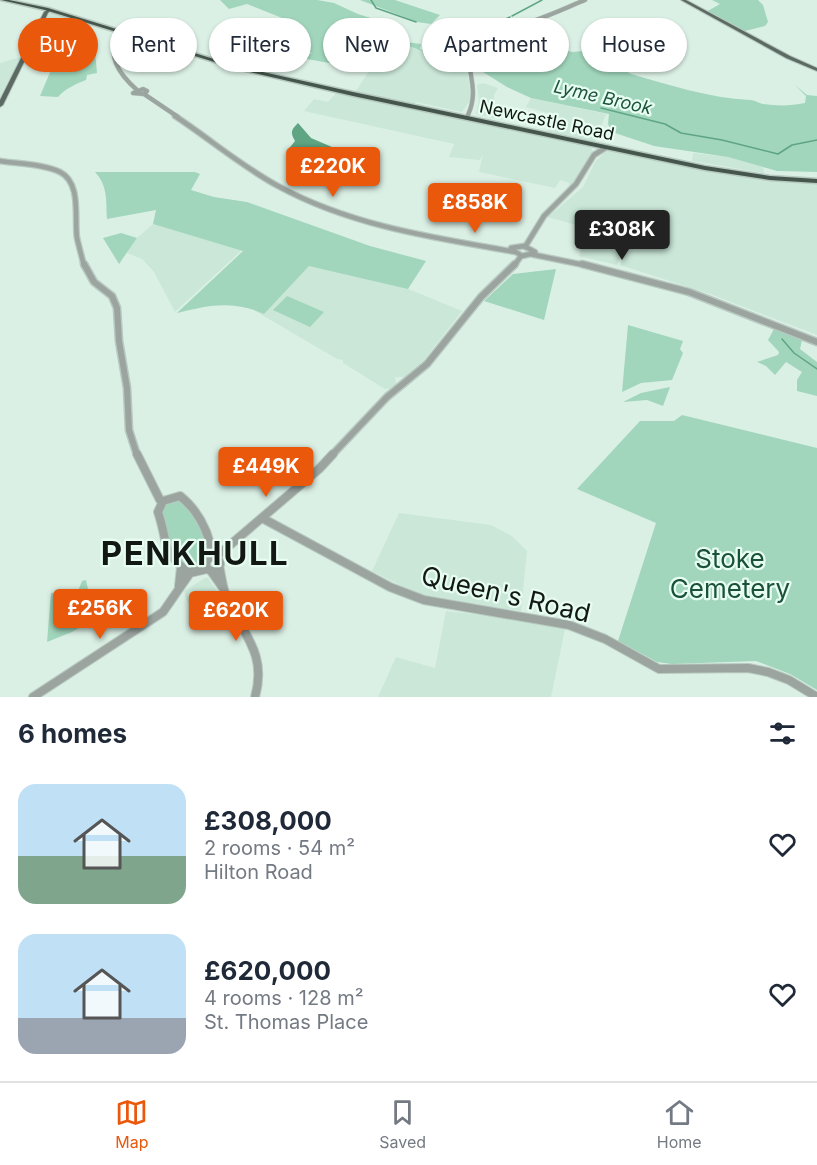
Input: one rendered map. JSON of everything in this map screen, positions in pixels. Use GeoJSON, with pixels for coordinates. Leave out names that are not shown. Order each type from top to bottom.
{"type":"FeatureCollection","features":[{"type":"Feature","properties":{"kind":"highway","name":"Newcastle Road"},"geometry":{"type":"LineString","coordinates":[[3,0],[49,9],[110,29]]}},
{"type":"Feature","properties":{"kind":"highway","name":"Newcastle Road"},"geometry":{"type":"LineString","coordinates":[[197,55],[239,68],[467,117],[596,148],[770,178],[817,179]]}},
{"type":"Feature","properties":{"kind":"highway","name":"Newcastle Road"},"geometry":{"type":"LineString","coordinates":[[300,81],[708,167]]}},
{"type":"Feature","properties":{"kind":"main road"},"geometry":{"type":"LineString","coordinates":[[683,0],[788,57],[817,70]]}},
{"type":"Feature","properties":{"kind":"main road"},"geometry":{"type":"LineString","coordinates":[[0,105],[49,9]]}},
{"type":"Feature","properties":{"kind":"street"},"geometry":{"type":"LineString","coordinates":[[467,117],[474,102],[469,43],[474,35],[481,30],[532,21],[585,0]]}},
{"type":"Feature","properties":{"kind":"street"},"geometry":{"type":"LineString","coordinates":[[119,72],[123,79],[137,90],[134,94],[144,94],[219,147],[283,186],[347,213],[417,232],[518,252],[528,251],[601,264],[664,281],[720,300],[817,341]]}},
{"type":"Feature","properties":{"kind":"street"},"geometry":{"type":"LineString","coordinates":[[528,251],[544,216],[576,184],[596,148]]}},
{"type":"Feature","properties":{"kind":"street"},"geometry":{"type":"LineString","coordinates":[[0,161],[52,169],[63,173],[71,183],[75,201],[77,237],[85,268],[94,282],[112,296],[117,308],[119,341],[127,388],[129,430],[138,458],[160,500],[163,501]]}},
{"type":"Feature","properties":{"kind":"street"},"geometry":{"type":"LineString","coordinates":[[518,252],[528,251]]}},
{"type":"Feature","properties":{"kind":"street"},"geometry":{"type":"LineString","coordinates":[[33,697],[144,627],[163,612],[192,575],[212,564],[229,546],[319,469],[387,397],[427,364],[481,297],[512,268],[518,252]]}},
{"type":"Feature","properties":{"kind":"street"},"geometry":{"type":"LineString","coordinates":[[192,575],[173,561],[167,551],[165,533],[158,512],[163,501],[180,496],[187,502],[210,539],[212,564],[258,655],[261,677],[255,697]]}},
{"type":"Feature","properties":{"kind":"street","name":"Queen's Road"},"geometry":{"type":"LineString","coordinates":[[262,518],[374,578],[424,600],[569,625],[604,639],[659,669],[748,668],[768,672],[789,680],[817,697]]}},
{"type":"Feature","properties":{"kind":"street"},"geometry":{"type":"LineString","coordinates":[[177,593],[181,567]]}},
{"type":"Feature","properties":{"kind":"shaded area"},"geometry":{"type":"Polygon","coordinates":[[[51,12],[69,18],[51,18],[45,17],[51,12]]]}},
{"type":"Feature","properties":{"kind":"shaded area"},"geometry":{"type":"Polygon","coordinates":[[[410,46],[422,51],[422,72],[467,72],[471,99],[462,112],[416,102],[412,108],[490,123],[489,127],[492,125],[590,147],[593,151],[570,187],[569,183],[560,180],[555,188],[479,172],[483,154],[480,160],[449,157],[454,144],[304,111],[314,99],[328,102],[339,90],[354,94],[368,72],[410,72],[410,46]]]}},
{"type":"Feature","properties":{"kind":"shaded area"},"geometry":{"type":"Polygon","coordinates":[[[18,58],[18,64],[0,97],[0,63],[18,58]]]}},
{"type":"Feature","properties":{"kind":"shaded area"},"geometry":{"type":"Polygon","coordinates":[[[483,83],[498,88],[494,95],[496,119],[476,114],[479,100],[477,85],[483,83]]]}},
{"type":"Feature","properties":{"kind":"shaded area"},"geometry":{"type":"Polygon","coordinates":[[[531,98],[606,114],[595,142],[547,131],[548,128],[541,126],[548,113],[526,107],[531,98]]]}},
{"type":"Feature","properties":{"kind":"shaded area"},"geometry":{"type":"Polygon","coordinates":[[[298,123],[311,138],[339,150],[329,155],[314,151],[287,151],[295,141],[292,131],[298,123]]]}},
{"type":"Feature","properties":{"kind":"shaded area"},"geometry":{"type":"Polygon","coordinates":[[[607,150],[699,169],[817,182],[817,335],[710,294],[620,265],[627,242],[617,265],[579,256],[586,228],[548,217],[583,187],[595,162],[607,150]]]}},
{"type":"Feature","properties":{"kind":"shaded area"},"geometry":{"type":"Polygon","coordinates":[[[693,153],[728,157],[763,167],[764,173],[692,161],[693,153]]]}},
{"type":"Feature","properties":{"kind":"shaded area"},"geometry":{"type":"Polygon","coordinates":[[[153,224],[242,250],[175,312],[154,272],[142,259],[127,253],[137,238],[153,224]]]}},
{"type":"Feature","properties":{"kind":"shaded area"},"geometry":{"type":"Polygon","coordinates":[[[244,251],[401,286],[462,311],[424,360],[404,377],[395,377],[396,384],[385,389],[343,363],[343,360],[337,359],[250,308],[218,304],[177,313],[244,251]]]}},
{"type":"Feature","properties":{"kind":"shaded area"},"geometry":{"type":"Polygon","coordinates":[[[399,513],[491,525],[512,536],[527,551],[521,611],[448,602],[416,593],[372,571],[399,513]]]}},
{"type":"Feature","properties":{"kind":"shaded area"},"geometry":{"type":"Polygon","coordinates":[[[208,578],[228,609],[203,625],[186,599],[184,591],[208,578]]]}},
{"type":"Feature","properties":{"kind":"shaded area"},"geometry":{"type":"Polygon","coordinates":[[[446,611],[509,618],[565,629],[551,697],[378,697],[396,657],[435,668],[446,611]]]}},
{"type":"Feature","properties":{"kind":"green space"},"geometry":{"type":"Polygon","coordinates":[[[220,0],[317,0],[334,3],[371,18],[323,18],[323,62],[311,60],[311,18],[282,18],[247,4],[229,9],[220,0]]]}},
{"type":"Feature","properties":{"kind":"green space"},"geometry":{"type":"Polygon","coordinates":[[[360,0],[395,0],[440,15],[437,18],[422,18],[422,23],[360,0]]]}},
{"type":"Feature","properties":{"kind":"green space"},"geometry":{"type":"Polygon","coordinates":[[[712,0],[758,0],[763,5],[768,22],[765,26],[741,32],[706,12],[720,4],[712,0]]]}},
{"type":"Feature","properties":{"kind":"green space"},"geometry":{"type":"Polygon","coordinates":[[[410,43],[421,44],[422,51],[410,46],[410,43]]]}},
{"type":"Feature","properties":{"kind":"green space"},"geometry":{"type":"Polygon","coordinates":[[[569,51],[581,51],[581,72],[628,72],[675,87],[705,94],[752,100],[761,104],[805,103],[806,96],[795,85],[807,95],[817,96],[817,172],[777,171],[728,157],[654,146],[612,132],[608,124],[609,114],[531,98],[483,72],[569,72],[569,51]]]}},
{"type":"Feature","properties":{"kind":"green space"},"geometry":{"type":"Polygon","coordinates":[[[50,72],[97,72],[87,75],[86,80],[58,97],[40,96],[50,72]]]}},
{"type":"Feature","properties":{"kind":"green space"},"geometry":{"type":"Polygon","coordinates":[[[95,172],[195,172],[200,174],[191,190],[214,197],[247,202],[370,246],[426,261],[408,289],[309,266],[264,314],[232,305],[177,313],[243,251],[153,224],[156,210],[107,219],[104,188],[95,172]]]}},
{"type":"Feature","properties":{"kind":"green space"},"geometry":{"type":"Polygon","coordinates":[[[121,233],[137,238],[119,264],[103,238],[121,233]]]}},
{"type":"Feature","properties":{"kind":"green space"},"geometry":{"type":"Polygon","coordinates":[[[556,269],[544,320],[484,301],[513,274],[556,269]]]}},
{"type":"Feature","properties":{"kind":"green space"},"geometry":{"type":"Polygon","coordinates":[[[287,296],[324,312],[310,327],[273,310],[287,296]]]}},
{"type":"Feature","properties":{"kind":"green space"},"geometry":{"type":"Polygon","coordinates":[[[628,325],[683,341],[680,349],[683,353],[672,380],[641,383],[622,392],[628,325]]]}},
{"type":"Feature","properties":{"kind":"green space"},"geometry":{"type":"Polygon","coordinates":[[[774,329],[802,340],[800,349],[817,362],[817,396],[797,391],[797,380],[802,372],[786,362],[775,375],[766,366],[757,362],[778,355],[779,352],[768,340],[774,329]]]}},
{"type":"Feature","properties":{"kind":"green space"},"geometry":{"type":"Polygon","coordinates":[[[670,387],[663,406],[647,400],[623,402],[641,393],[670,387]]]}},
{"type":"Feature","properties":{"kind":"green space","name":"Stoke Cemetery"},"geometry":{"type":"Polygon","coordinates":[[[682,415],[817,448],[817,690],[790,674],[756,661],[672,664],[657,662],[618,641],[656,523],[577,489],[640,421],[674,421],[682,415]]]}},
{"type":"Feature","properties":{"kind":"green space"},"geometry":{"type":"Polygon","coordinates":[[[177,500],[184,503],[191,511],[205,534],[208,548],[203,559],[186,565],[175,557],[161,513],[166,503],[177,500]]]}},
{"type":"Feature","properties":{"kind":"green space"},"geometry":{"type":"Polygon","coordinates":[[[86,580],[91,602],[99,616],[72,632],[47,642],[51,593],[78,591],[82,581],[86,580]]]}},
{"type":"Feature","properties":{"kind":"waterway"},"geometry":{"type":"LineString","coordinates":[[371,0],[376,8],[416,22]]}},
{"type":"Feature","properties":{"kind":"waterway"},"geometry":{"type":"LineString","coordinates":[[512,16],[542,0]]}},
{"type":"Feature","properties":{"kind":"waterway","name":"Lyme Brook"},"geometry":{"type":"LineString","coordinates":[[601,108],[665,124],[681,133],[722,140],[778,154],[792,145],[817,140]]}},
{"type":"Feature","properties":{"kind":"waterway"},"geometry":{"type":"LineString","coordinates":[[782,339],[794,353],[817,369]]}},
{"type":"Feature","properties":{"kind":"district","name":"PENKHULL"},"geometry":{"type":"Point","coordinates":[195,553]}}]}
